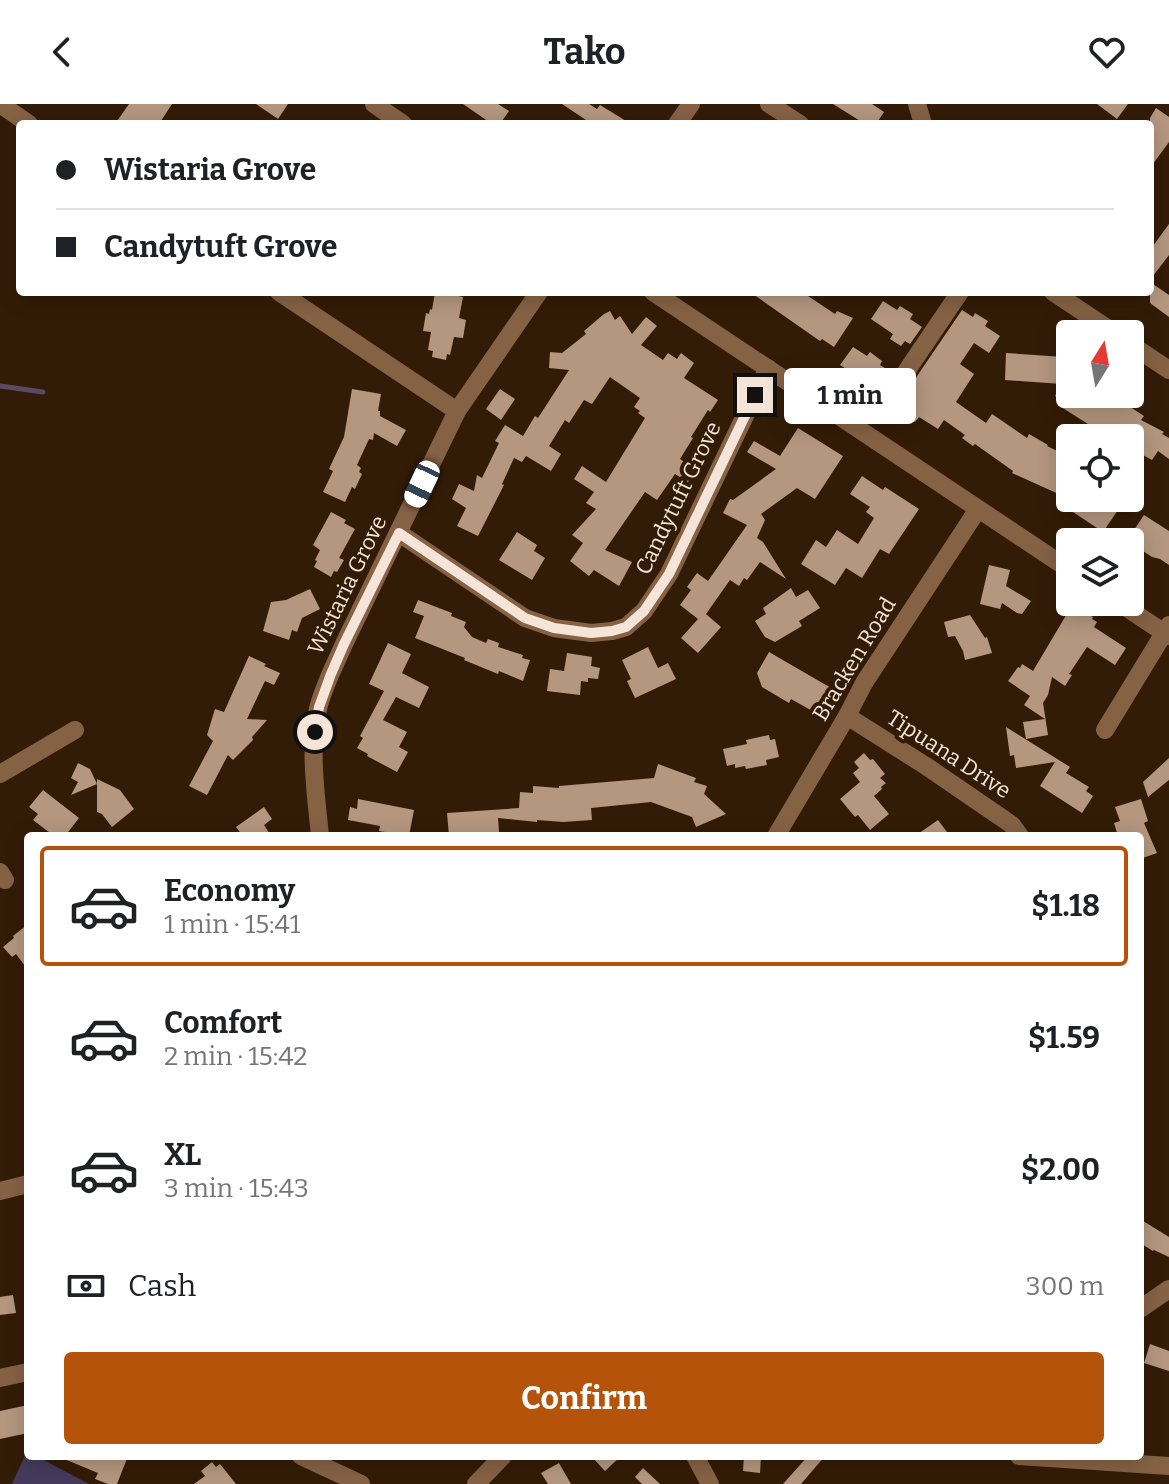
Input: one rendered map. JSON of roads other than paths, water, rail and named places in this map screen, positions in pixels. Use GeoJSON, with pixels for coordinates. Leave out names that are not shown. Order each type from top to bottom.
{"type":"FeatureCollection","features":[{"type":"Feature","properties":{"kind":"street"},"geometry":{"type":"LineString","coordinates":[[0,104],[23,120]]}},
{"type":"Feature","properties":{"kind":"street"},"geometry":{"type":"LineString","coordinates":[[374,104],[397,120]]}},
{"type":"Feature","properties":{"kind":"street"},"geometry":{"type":"LineString","coordinates":[[769,104],[794,120]]}},
{"type":"Feature","properties":{"kind":"street"},"geometry":{"type":"LineString","coordinates":[[285,296],[457,411]]}},
{"type":"Feature","properties":{"kind":"street","name":"Wistaria Grove"},"geometry":{"type":"LineString","coordinates":[[320,832],[314,759],[319,707],[344,644],[457,411],[536,296]]}},
{"type":"Feature","properties":{"kind":"street"},"geometry":{"type":"LineString","coordinates":[[659,296],[1056,561]]}},
{"type":"Feature","properties":{"kind":"street"},"geometry":{"type":"LineString","coordinates":[[891,394],[957,296]]}},
{"type":"Feature","properties":{"kind":"street"},"geometry":{"type":"LineString","coordinates":[[1059,296],[1095,320]]}},
{"type":"Feature","properties":{"kind":"street"},"geometry":{"type":"LineString","coordinates":[[1144,353],[1169,370]]}},
{"type":"Feature","properties":{"kind":"street","name":"Candytuft Grove"},"geometry":{"type":"LineString","coordinates":[[399,533],[525,618],[554,628],[591,633],[626,627],[644,611],[669,574],[768,368]]}},
{"type":"Feature","properties":{"kind":"street","name":"Bracken Road"},"geometry":{"type":"LineString","coordinates":[[778,832],[864,683],[978,509]]}},
{"type":"Feature","properties":{"kind":"street"},"geometry":{"type":"LineString","coordinates":[[1105,730],[1167,631],[1142,616]]}},
{"type":"Feature","properties":{"kind":"street","name":"Tipuana Drive"},"geometry":{"type":"LineString","coordinates":[[847,716],[926,766],[1012,825],[1017,832]]}},
{"type":"Feature","properties":{"kind":"street"},"geometry":{"type":"LineString","coordinates":[[0,774],[75,730]]}},
{"type":"Feature","properties":{"kind":"street"},"geometry":{"type":"LineString","coordinates":[[0,1191],[24,1185]]}},
{"type":"Feature","properties":{"kind":"street"},"geometry":{"type":"LineString","coordinates":[[1144,1306],[1169,1289]]}},
{"type":"Feature","properties":{"kind":"street"},"geometry":{"type":"LineString","coordinates":[[0,1378],[24,1373]]}},
{"type":"Feature","properties":{"kind":"street"},"geometry":{"type":"LineString","coordinates":[[310,1460],[361,1484]]}},
{"type":"Feature","properties":{"kind":"street"},"geometry":{"type":"LineString","coordinates":[[476,1484],[499,1460]]}},
{"type":"Feature","properties":{"kind":"street"},"geometry":{"type":"LineString","coordinates":[[697,1460],[710,1484]]}},
{"type":"Feature","properties":{"kind":"street"},"geometry":{"type":"LineString","coordinates":[[1074,1460],[1169,1466]]}},
{"type":"Feature","properties":{"kind":"waterway"},"geometry":{"type":"LineString","coordinates":[[0,386],[43,392]]}}]}
